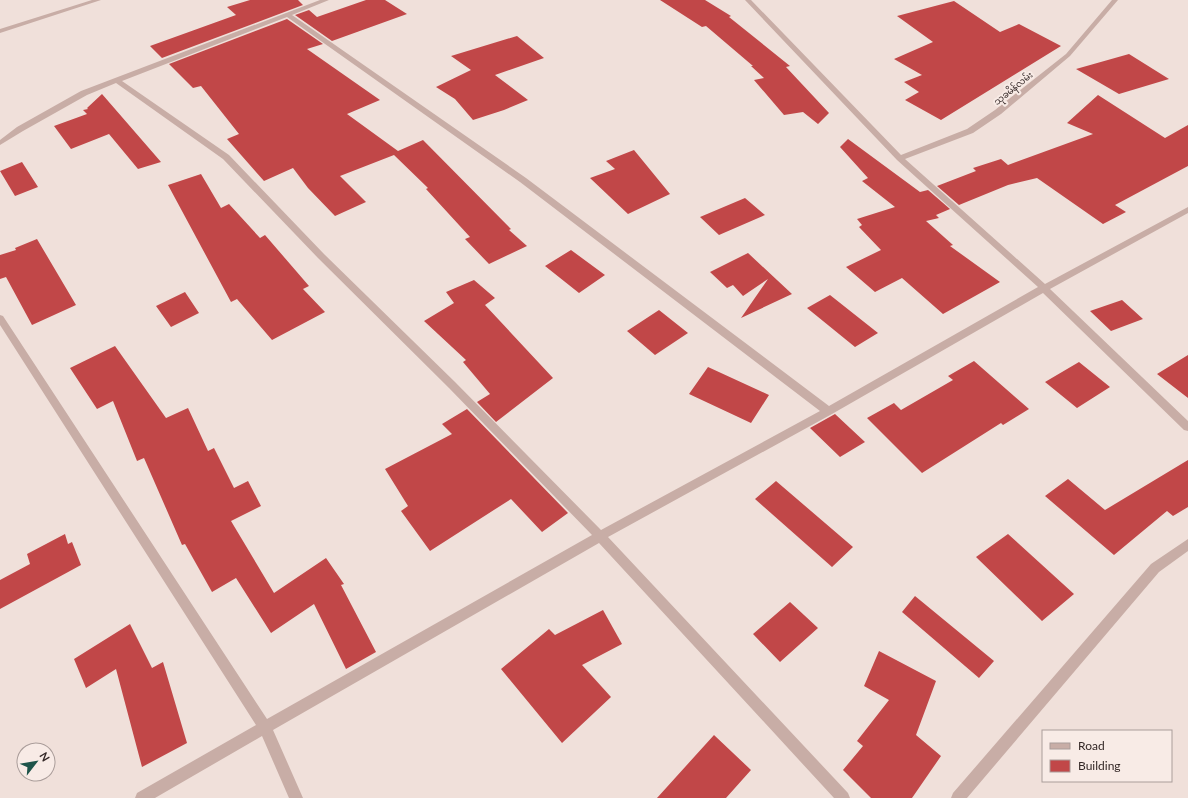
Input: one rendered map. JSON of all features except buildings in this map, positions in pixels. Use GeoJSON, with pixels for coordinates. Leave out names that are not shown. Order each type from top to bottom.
{"type":"FeatureCollection","features":[{"type":"Feature","properties":{"kind":"street"},"geometry":{"type":"LineString","coordinates":[[0,30],[98,0]]}},
{"type":"Feature","properties":{"kind":"street"},"geometry":{"type":"LineString","coordinates":[[0,143],[20,129],[84,93],[326,0]]}},
{"type":"Feature","properties":{"kind":"street"},"geometry":{"type":"LineString","coordinates":[[748,0],[900,158],[1044,288],[1188,428]]}},
{"type":"Feature","properties":{"kind":"street","name":"သုခမိန်လမ်း"},"geometry":{"type":"LineString","coordinates":[[900,158],[970,131],[998,112],[1068,55],[1114,0]]}},
{"type":"Feature","properties":{"kind":"street"},"geometry":{"type":"LineString","coordinates":[[288,15],[522,180],[828,411]]}},
{"type":"Feature","properties":{"kind":"street"},"geometry":{"type":"LineString","coordinates":[[116,80],[226,157],[321,256],[452,385],[600,536],[843,798]]}},
{"type":"Feature","properties":{"kind":"street"},"geometry":{"type":"LineString","coordinates":[[142,798],[600,536],[828,411],[1044,288],[1188,210]]}},
{"type":"Feature","properties":{"kind":"street"},"geometry":{"type":"LineString","coordinates":[[0,318],[265,727],[296,798]]}},
{"type":"Feature","properties":{"kind":"street"},"geometry":{"type":"LineString","coordinates":[[958,798],[1155,568],[1188,544]]}}]}
